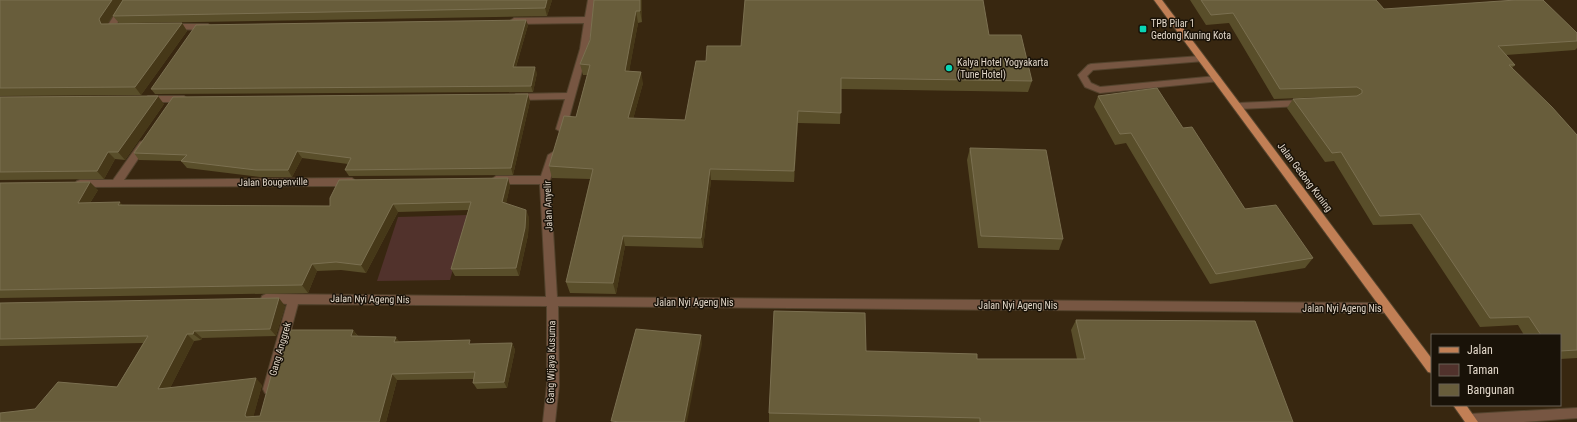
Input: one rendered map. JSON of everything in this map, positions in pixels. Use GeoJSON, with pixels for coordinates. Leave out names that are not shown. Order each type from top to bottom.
{"type":"FeatureCollection","features":[{"type":"Feature","properties":{"kind":"main road","name":"Jalan Gedong Kuning"},"geometry":{"type":"LineString","coordinates":[[1158,0],[1431,367]]}},
{"type":"Feature","properties":{"kind":"main road"},"geometry":{"type":"LineString","coordinates":[[1460,406],[1471,421]]}},
{"type":"Feature","properties":{"kind":"street"},"geometry":{"type":"LineString","coordinates":[[118,28],[110,28],[128,0]]}},
{"type":"Feature","properties":{"kind":"street","name":"Jalan Anyelir"},"geometry":{"type":"LineString","coordinates":[[552,301],[545,180],[556,146],[590,20],[592,0]]}},
{"type":"Feature","properties":{"kind":"street"},"geometry":{"type":"LineString","coordinates":[[507,21],[590,20]]}},
{"type":"Feature","properties":{"kind":"street"},"geometry":{"type":"LineString","coordinates":[[165,27],[193,30],[220,26]]}},
{"type":"Feature","properties":{"kind":"street"},"geometry":{"type":"LineString","coordinates":[[1201,59],[1091,67],[1082,75],[1084,82],[1091,88],[1100,90],[1217,79]]}},
{"type":"Feature","properties":{"kind":"street"},"geometry":{"type":"LineString","coordinates":[[507,97],[570,96]]}},
{"type":"Feature","properties":{"kind":"street"},"geometry":{"type":"LineString","coordinates":[[144,97],[197,99]]}},
{"type":"Feature","properties":{"kind":"street"},"geometry":{"type":"LineString","coordinates":[[165,112],[174,99]]}},
{"type":"Feature","properties":{"kind":"street"},"geometry":{"type":"LineString","coordinates":[[1238,106],[1312,103]]}},
{"type":"Feature","properties":{"kind":"street"},"geometry":{"type":"LineString","coordinates":[[116,184],[147,138]]}},
{"type":"Feature","properties":{"kind":"street"},"geometry":{"type":"LineString","coordinates":[[490,180],[545,180]]}},
{"type":"Feature","properties":{"kind":"street","name":"Jalan Bougenville"},"geometry":{"type":"LineString","coordinates":[[70,185],[362,182]]}},
{"type":"Feature","properties":{"kind":"street","name":"Jalan Nyi Ageng Nis"},"geometry":{"type":"LineString","coordinates":[[255,299],[1388,308]]}},
{"type":"Feature","properties":{"kind":"street","name":"Gang Anggrek"},"geometry":{"type":"LineString","coordinates":[[265,401],[294,299]]}},
{"type":"Feature","properties":{"kind":"street","name":"Gang Wijaya Kusuma"},"geometry":{"type":"LineString","coordinates":[[549,422],[553,385],[552,301]]}},
{"type":"Feature","properties":{"kind":"street"},"geometry":{"type":"LineString","coordinates":[[1471,421],[1577,413]]}},
{"type":"Feature","properties":{"kind":"green space"},"geometry":{"type":"Polygon","coordinates":[[[468,215],[450,280],[377,281],[398,217],[468,215]]]}},
{"type":"Feature","properties":{"kind":"building"},"geometry":{"type":"Polygon","coordinates":[[[0,0],[112,0],[99,19],[101,24],[182,23],[135,87],[0,88],[0,0]]]}},
{"type":"Feature","properties":{"kind":"building"},"geometry":{"type":"Polygon","coordinates":[[[123,0],[547,0],[545,8],[113,16],[123,0]]]}},
{"type":"Feature","properties":{"kind":"building"},"geometry":{"type":"Polygon","coordinates":[[[594,0],[640,0],[640,11],[636,11],[625,71],[641,72],[628,118],[685,120],[696,61],[706,61],[707,46],[741,46],[745,0],[983,0],[989,35],[1021,35],[1032,81],[841,78],[841,113],[798,111],[794,171],[710,169],[701,238],[623,236],[613,283],[566,282],[593,169],[549,166],[564,116],[576,117],[590,65],[580,64],[590,40],[594,0]]]}},
{"type":"Feature","properties":{"kind":"building"},"geometry":{"type":"Polygon","coordinates":[[[1201,0],[1376,0],[1384,9],[1516,0],[1543,0],[1577,33],[1577,41],[1498,46],[1515,65],[1509,65],[1552,107],[1577,135],[1577,350],[1561,351],[1561,334],[1540,334],[1529,317],[1490,318],[1420,214],[1380,216],[1341,152],[1332,153],[1293,99],[1357,96],[1362,93],[1362,90],[1357,87],[1280,89],[1233,13],[1211,15],[1201,0]]]}},
{"type":"Feature","properties":{"kind":"building"},"geometry":{"type":"Polygon","coordinates":[[[526,20],[513,67],[535,67],[531,86],[151,89],[196,25],[526,20]]]}},
{"type":"Feature","properties":{"kind":"building"},"geometry":{"type":"Polygon","coordinates":[[[1157,88],[1183,128],[1192,127],[1245,209],[1276,205],[1313,258],[1216,274],[1131,133],[1120,134],[1098,96],[1157,88]]]}},
{"type":"Feature","properties":{"kind":"building"},"geometry":{"type":"Polygon","coordinates":[[[528,94],[511,168],[345,170],[351,158],[297,151],[288,170],[256,170],[181,161],[187,155],[134,153],[173,97],[528,94]]]}},
{"type":"Feature","properties":{"kind":"building"},"geometry":{"type":"Polygon","coordinates":[[[158,96],[118,152],[108,152],[97,171],[0,172],[0,97],[158,96]]]}},
{"type":"Feature","properties":{"kind":"building"},"geometry":{"type":"Polygon","coordinates":[[[970,148],[1046,150],[1063,239],[981,236],[970,148]]]}},
{"type":"Feature","properties":{"kind":"building"},"geometry":{"type":"Polygon","coordinates":[[[508,178],[502,202],[526,210],[525,228],[516,268],[451,269],[471,202],[393,204],[361,265],[336,262],[312,264],[302,285],[0,290],[0,183],[90,182],[78,203],[120,202],[118,205],[330,206],[330,198],[339,180],[508,178]]]}},
{"type":"Feature","properties":{"kind":"building"},"geometry":{"type":"Polygon","coordinates":[[[279,298],[270,329],[194,331],[193,334],[187,334],[158,389],[256,378],[245,415],[246,417],[260,416],[271,376],[274,376],[291,330],[353,330],[351,336],[396,337],[394,342],[470,340],[469,344],[512,343],[504,382],[473,383],[475,372],[392,374],[379,422],[0,422],[0,413],[35,409],[58,382],[117,387],[148,336],[0,339],[0,303],[279,298]]]}},
{"type":"Feature","properties":{"kind":"building"},"geometry":{"type":"Polygon","coordinates":[[[774,311],[865,313],[866,351],[977,354],[977,359],[1085,359],[1076,320],[1255,321],[1293,422],[980,422],[980,418],[769,413],[774,311]]]}},
{"type":"Feature","properties":{"kind":"building"},"geometry":{"type":"Polygon","coordinates":[[[636,329],[701,335],[684,422],[611,421],[636,329]]]}},
{"type":"Feature","properties":{"kind":"place","name":"TPB Pilar 1 Gedong Kuning Kota"},"geometry":{"type":"Point","coordinates":[1143,29]}},
{"type":"Feature","properties":{"kind":"place","name":"Kalya Hotel Yogyakarta (Tune Hotel)"},"geometry":{"type":"Point","coordinates":[949,68]}}]}
